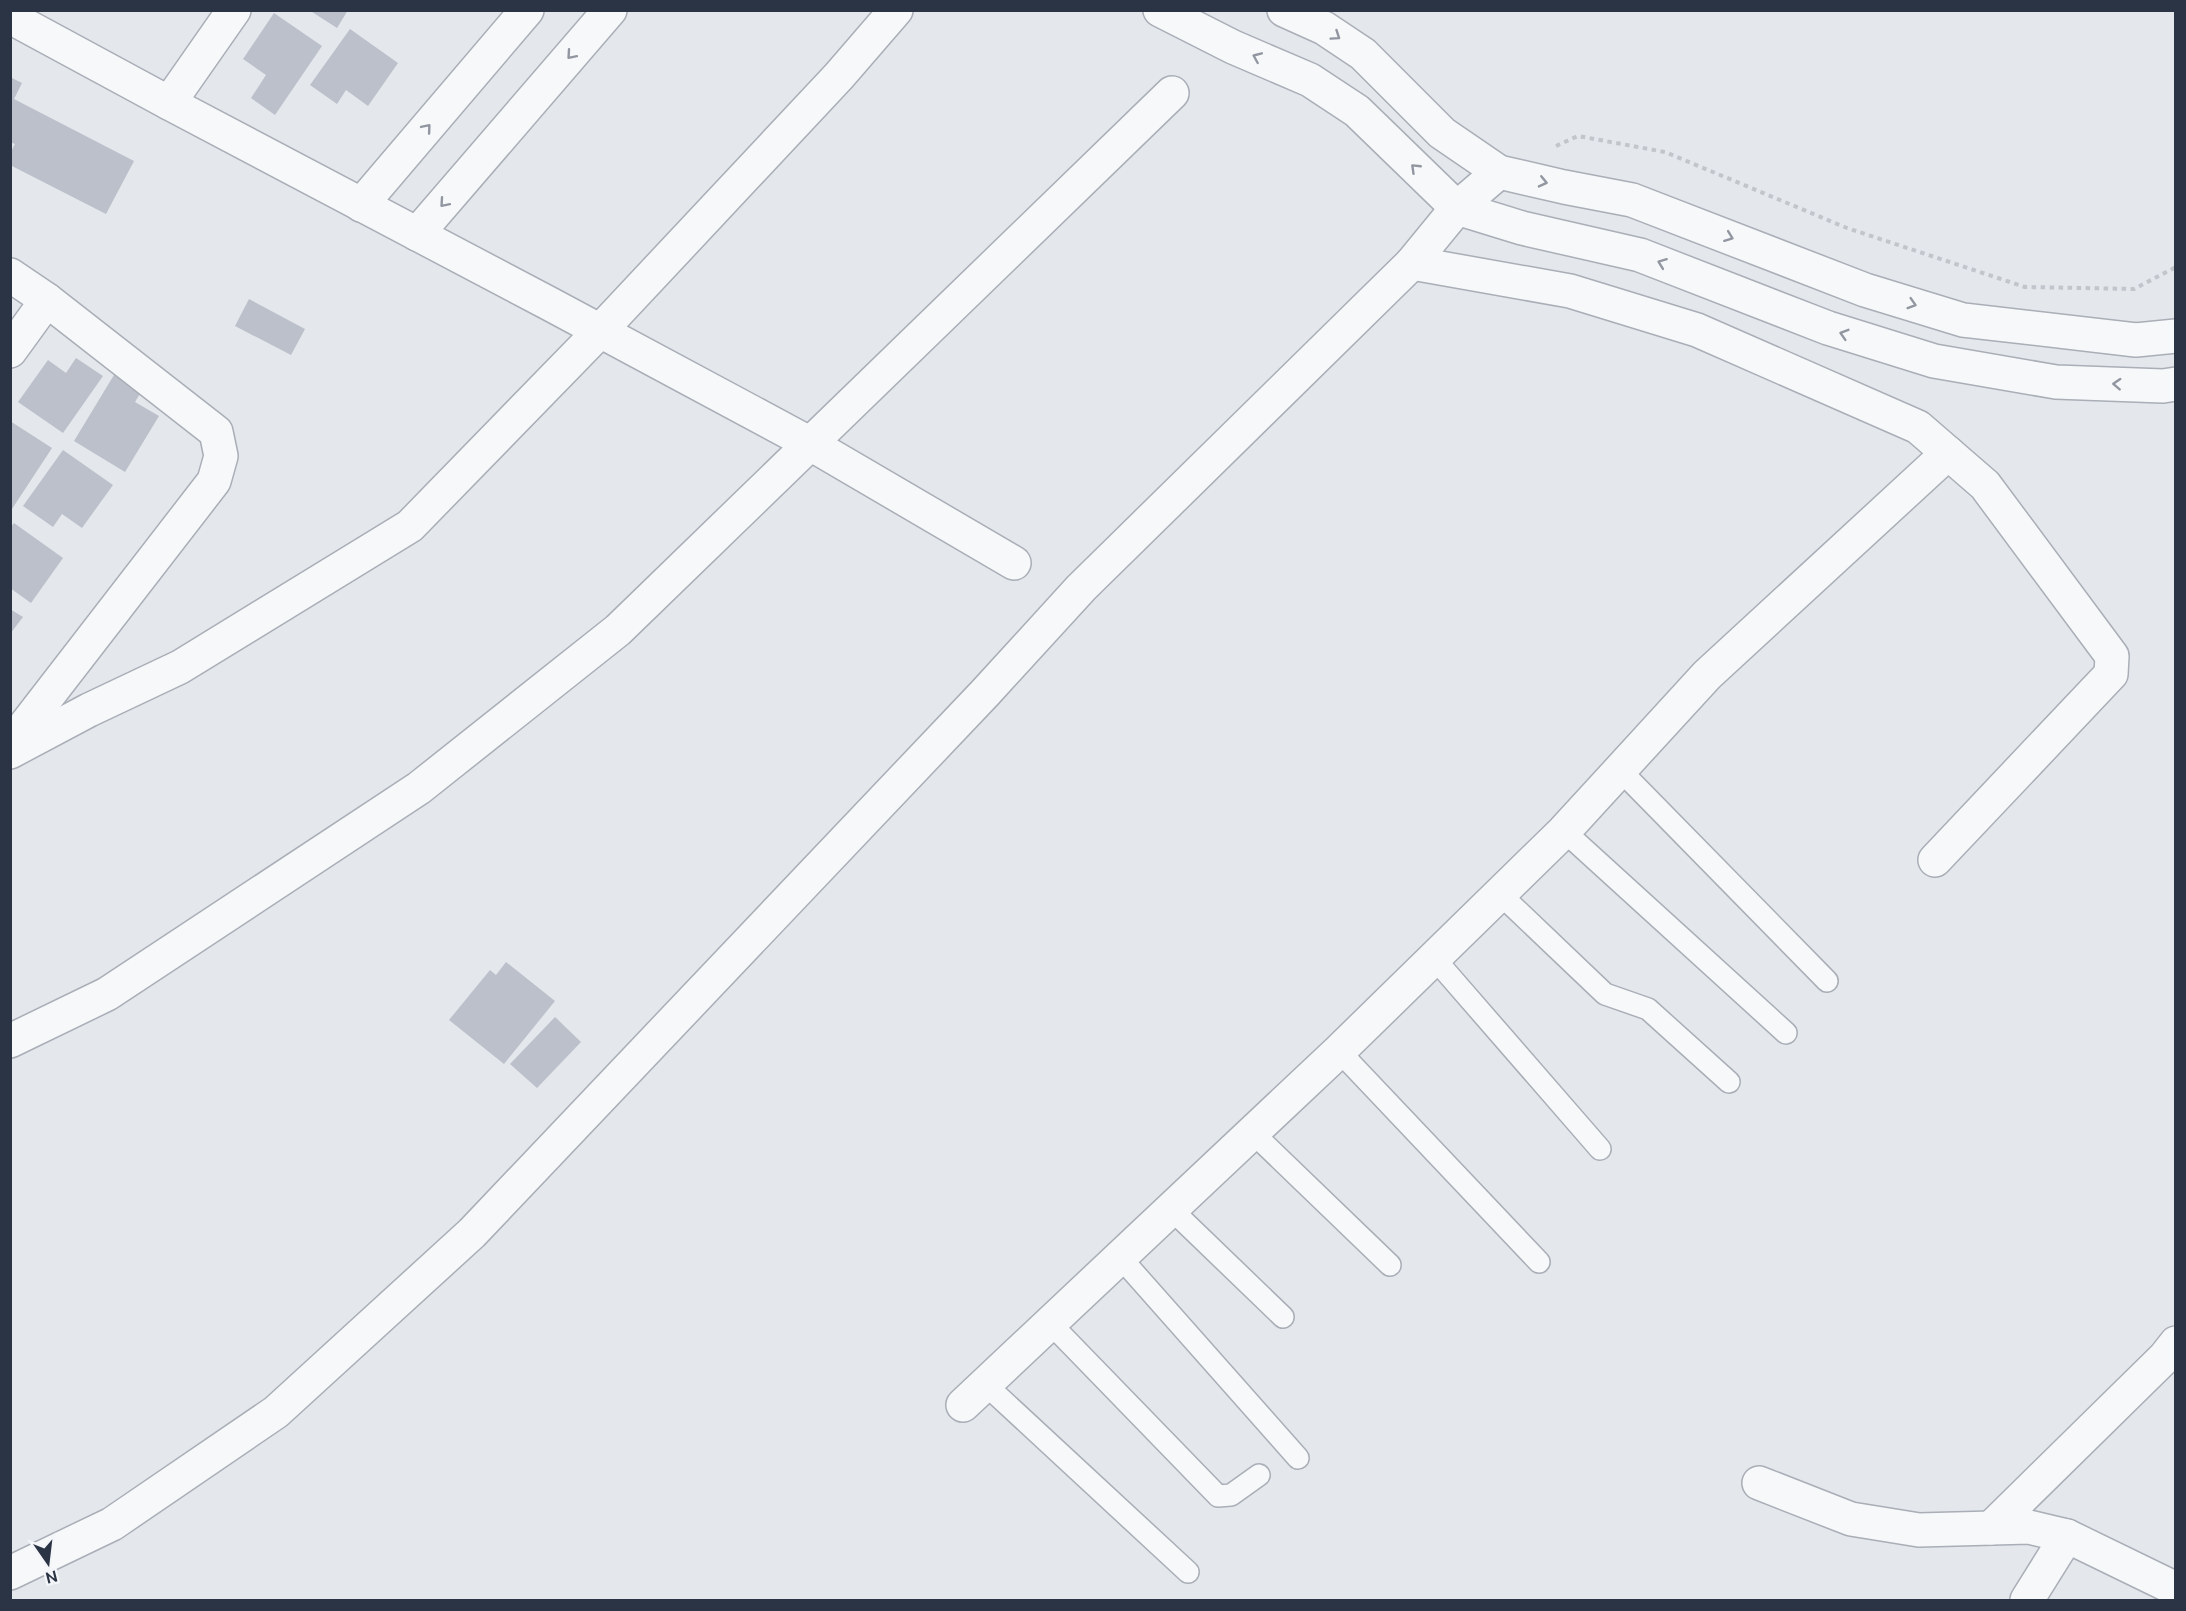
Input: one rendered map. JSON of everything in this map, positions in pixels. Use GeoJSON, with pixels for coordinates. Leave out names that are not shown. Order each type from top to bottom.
{"type":"FeatureCollection","features":[{"type":"Feature","properties":{"kind":"street"},"geometry":{"type":"LineString","coordinates":[[169,103],[234,10]]}},
{"type":"Feature","properties":{"kind":"street"},"geometry":{"type":"LineString","coordinates":[[361,205],[527,10]]}},
{"type":"Feature","properties":{"kind":"street"},"geometry":{"type":"LineString","coordinates":[[417,234],[610,10]]}},
{"type":"Feature","properties":{"kind":"street"},"geometry":{"type":"LineString","coordinates":[[10,752],[89,710],[180,667],[410,526],[600,332],[839,76],[896,10]]}},
{"type":"Feature","properties":{"kind":"street"},"geometry":{"type":"LineString","coordinates":[[1160,10],[1233,47],[1310,80],[1356,111],[1457,208],[1522,228],[1640,255],[1828,328],[1934,361],[2056,382],[2163,386],[2175,384]]}},
{"type":"Feature","properties":{"kind":"street"},"geometry":{"type":"LineString","coordinates":[[1284,10],[1324,28],[1363,54],[1442,133],[1499,172],[1632,200],[1865,290],[1963,320],[2136,340],[2175,336]]}},
{"type":"Feature","properties":{"kind":"street"},"geometry":{"type":"LineString","coordinates":[[10,17],[809,443],[1014,563]]}},
{"type":"Feature","properties":{"kind":"street"},"geometry":{"type":"LineString","coordinates":[[10,1041],[107,994],[419,788],[618,630],[1172,93]]}},
{"type":"Feature","properties":{"kind":"street"},"geometry":{"type":"LineString","coordinates":[[10,1573],[112,1524],[276,1412],[472,1233],[985,693],[1081,588],[1413,263],[1457,208],[1499,172]]}},
{"type":"Feature","properties":{"kind":"street"},"geometry":{"type":"LineString","coordinates":[[1413,263],[1570,291],[1698,330],[1918,427],[1985,485],[2112,656],[2111,674],[1935,860]]}},
{"type":"Feature","properties":{"kind":"street"},"geometry":{"type":"LineString","coordinates":[[10,275],[47,300],[216,432],[221,456],[214,482],[10,745]]}},
{"type":"Feature","properties":{"kind":"street"},"geometry":{"type":"LineString","coordinates":[[10,351],[47,300]]}},
{"type":"Feature","properties":{"kind":"street"},"geometry":{"type":"LineString","coordinates":[[974,1395],[1340,1051],[1500,894],[1564,831],[1707,675],[1948,453]]}},
{"type":"Feature","properties":{"kind":"street"},"geometry":{"type":"LineString","coordinates":[[1991,1528],[2165,1357],[2175,1343]]}},
{"type":"Feature","properties":{"kind":"street"},"geometry":{"type":"LineString","coordinates":[[1759,1484],[1851,1519],[1919,1530],[2029,1527],[2067,1536],[2175,1589]]}},
{"type":"Feature","properties":{"kind":"street"},"geometry":{"type":"LineString","coordinates":[[2027,1600],[2067,1536]]}},
{"type":"Feature","properties":{"kind":"lane"},"geometry":{"type":"LineString","coordinates":[[1620,770],[1827,981]]}},
{"type":"Feature","properties":{"kind":"lane"},"geometry":{"type":"LineString","coordinates":[[1564,831],[1786,1033]]}},
{"type":"Feature","properties":{"kind":"lane"},"geometry":{"type":"LineString","coordinates":[[1500,894],[1605,994],[1648,1009],[1729,1082]]}},
{"type":"Feature","properties":{"kind":"lane"},"geometry":{"type":"LineString","coordinates":[[1434,958],[1600,1149]]}},
{"type":"Feature","properties":{"kind":"lane"},"geometry":{"type":"LineString","coordinates":[[1340,1051],[1539,1262]]}},
{"type":"Feature","properties":{"kind":"lane"},"geometry":{"type":"LineString","coordinates":[[1252,1132],[1390,1265]]}},
{"type":"Feature","properties":{"kind":"lane"},"geometry":{"type":"LineString","coordinates":[[1171,1209],[1283,1317]]}},
{"type":"Feature","properties":{"kind":"lane"},"geometry":{"type":"LineString","coordinates":[[1120,1257],[1298,1458]]}},
{"type":"Feature","properties":{"kind":"lane"},"geometry":{"type":"LineString","coordinates":[[1050,1323],[1218,1496],[1231,1495],[1259,1475]]}},
{"type":"Feature","properties":{"kind":"lane"},"geometry":{"type":"LineString","coordinates":[[974,1395],[1188,1572]]}},
{"type":"Feature","properties":{"kind":"path"},"geometry":{"type":"LineString","coordinates":[[1499,172],[1578,136],[1665,152],[1847,228],[2025,287],[2134,289],[2175,267]]}},
{"type":"Feature","properties":{"kind":"building"},"geometry":{"type":"Polygon","coordinates":[[[309,10],[348,10],[337,28],[309,10]]]}},
{"type":"Feature","properties":{"kind":"building"},"geometry":{"type":"Polygon","coordinates":[[[274,13],[322,46],[275,115],[251,98],[266,75],[243,59],[274,13]]]}},
{"type":"Feature","properties":{"kind":"building"},"geometry":{"type":"Polygon","coordinates":[[[350,29],[398,63],[368,106],[346,90],[337,104],[310,85],[350,29]]]}},
{"type":"Feature","properties":{"kind":"building"},"geometry":{"type":"Polygon","coordinates":[[[10,77],[22,83],[14,99],[134,161],[106,214],[10,165],[10,153],[15,144],[10,142],[10,77]]]}},
{"type":"Feature","properties":{"kind":"building"},"geometry":{"type":"Polygon","coordinates":[[[249,299],[305,329],[291,355],[235,326],[249,299]]]}},
{"type":"Feature","properties":{"kind":"building"},"geometry":{"type":"Polygon","coordinates":[[[76,358],[103,376],[63,433],[18,402],[48,360],[66,373],[76,358]]]}},
{"type":"Feature","properties":{"kind":"building"},"geometry":{"type":"Polygon","coordinates":[[[117,370],[144,387],[135,402],[159,416],[125,472],[74,441],[117,370]]]}},
{"type":"Feature","properties":{"kind":"building"},"geometry":{"type":"Polygon","coordinates":[[[10,421],[52,448],[10,512],[10,421]]]}},
{"type":"Feature","properties":{"kind":"building"},"geometry":{"type":"Polygon","coordinates":[[[63,450],[113,485],[82,528],[62,514],[53,527],[23,506],[63,450]]]}},
{"type":"Feature","properties":{"kind":"building"},"geometry":{"type":"Polygon","coordinates":[[[14,523],[63,558],[31,603],[10,588],[10,528],[14,523]]]}},
{"type":"Feature","properties":{"kind":"building"},"geometry":{"type":"Polygon","coordinates":[[[10,609],[23,617],[10,634],[10,609]]]}},
{"type":"Feature","properties":{"kind":"building"},"geometry":{"type":"Polygon","coordinates":[[[506,962],[555,1001],[504,1064],[449,1020],[490,970],[496,975],[506,962]]]}},
{"type":"Feature","properties":{"kind":"building"},"geometry":{"type":"Polygon","coordinates":[[[555,1017],[581,1042],[537,1088],[510,1064],[555,1017]]]}}]}
